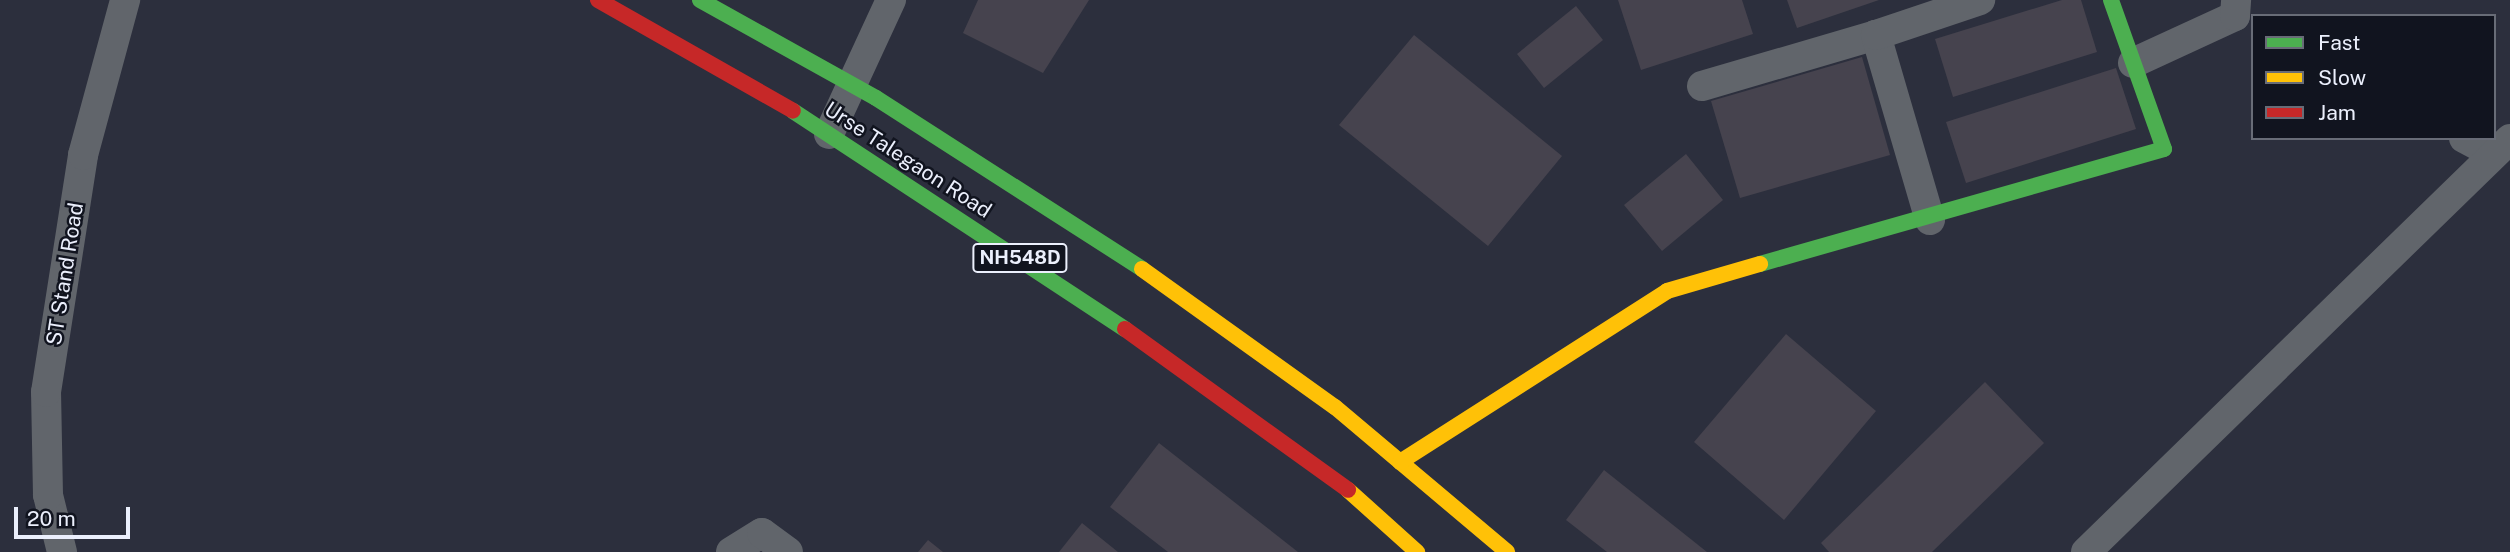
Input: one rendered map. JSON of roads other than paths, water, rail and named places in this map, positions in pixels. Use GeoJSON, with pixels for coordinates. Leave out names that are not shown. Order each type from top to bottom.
{"type":"FeatureCollection","features":[{"type":"Feature","properties":{"kind":"main road","name":"Urse Talegaon Road"},"geometry":{"type":"LineString","coordinates":[[598,0],[829,134],[1240,409],[1344,487],[1417,552]]}},
{"type":"Feature","properties":{"kind":"main road","name":"NH548D"},"geometry":{"type":"LineString","coordinates":[[700,0],[851,84],[1129,260],[1400,462],[1507,552]]}},
{"type":"Feature","properties":{"kind":"main road"},"geometry":{"type":"LineString","coordinates":[[1400,462],[1667,291],[1930,220],[2164,149],[2111,0]]}},
{"type":"Feature","properties":{"kind":"street","name":"ST Stand Road"},"geometry":{"type":"LineString","coordinates":[[62,552],[48,495],[46,392],[83,155],[125,0]]}},
{"type":"Feature","properties":{"kind":"street"},"geometry":{"type":"LineString","coordinates":[[829,134],[891,0]]}},
{"type":"Feature","properties":{"kind":"street"},"geometry":{"type":"LineString","coordinates":[[1702,86],[1876,35],[1980,0]]}},
{"type":"Feature","properties":{"kind":"street"},"geometry":{"type":"LineString","coordinates":[[2133,63],[2241,14]]}},
{"type":"Feature","properties":{"kind":"street"},"geometry":{"type":"LineString","coordinates":[[1876,35],[1930,220]]}},
{"type":"Feature","properties":{"kind":"street"},"geometry":{"type":"LineString","coordinates":[[2474,140],[2502,146]]}},
{"type":"Feature","properties":{"kind":"street"},"geometry":{"type":"LineString","coordinates":[[2086,552],[2502,146]]}},
{"type":"Feature","properties":{"kind":"street"},"geometry":{"type":"LineString","coordinates":[[731,552],[762,533],[788,552]]}}]}
